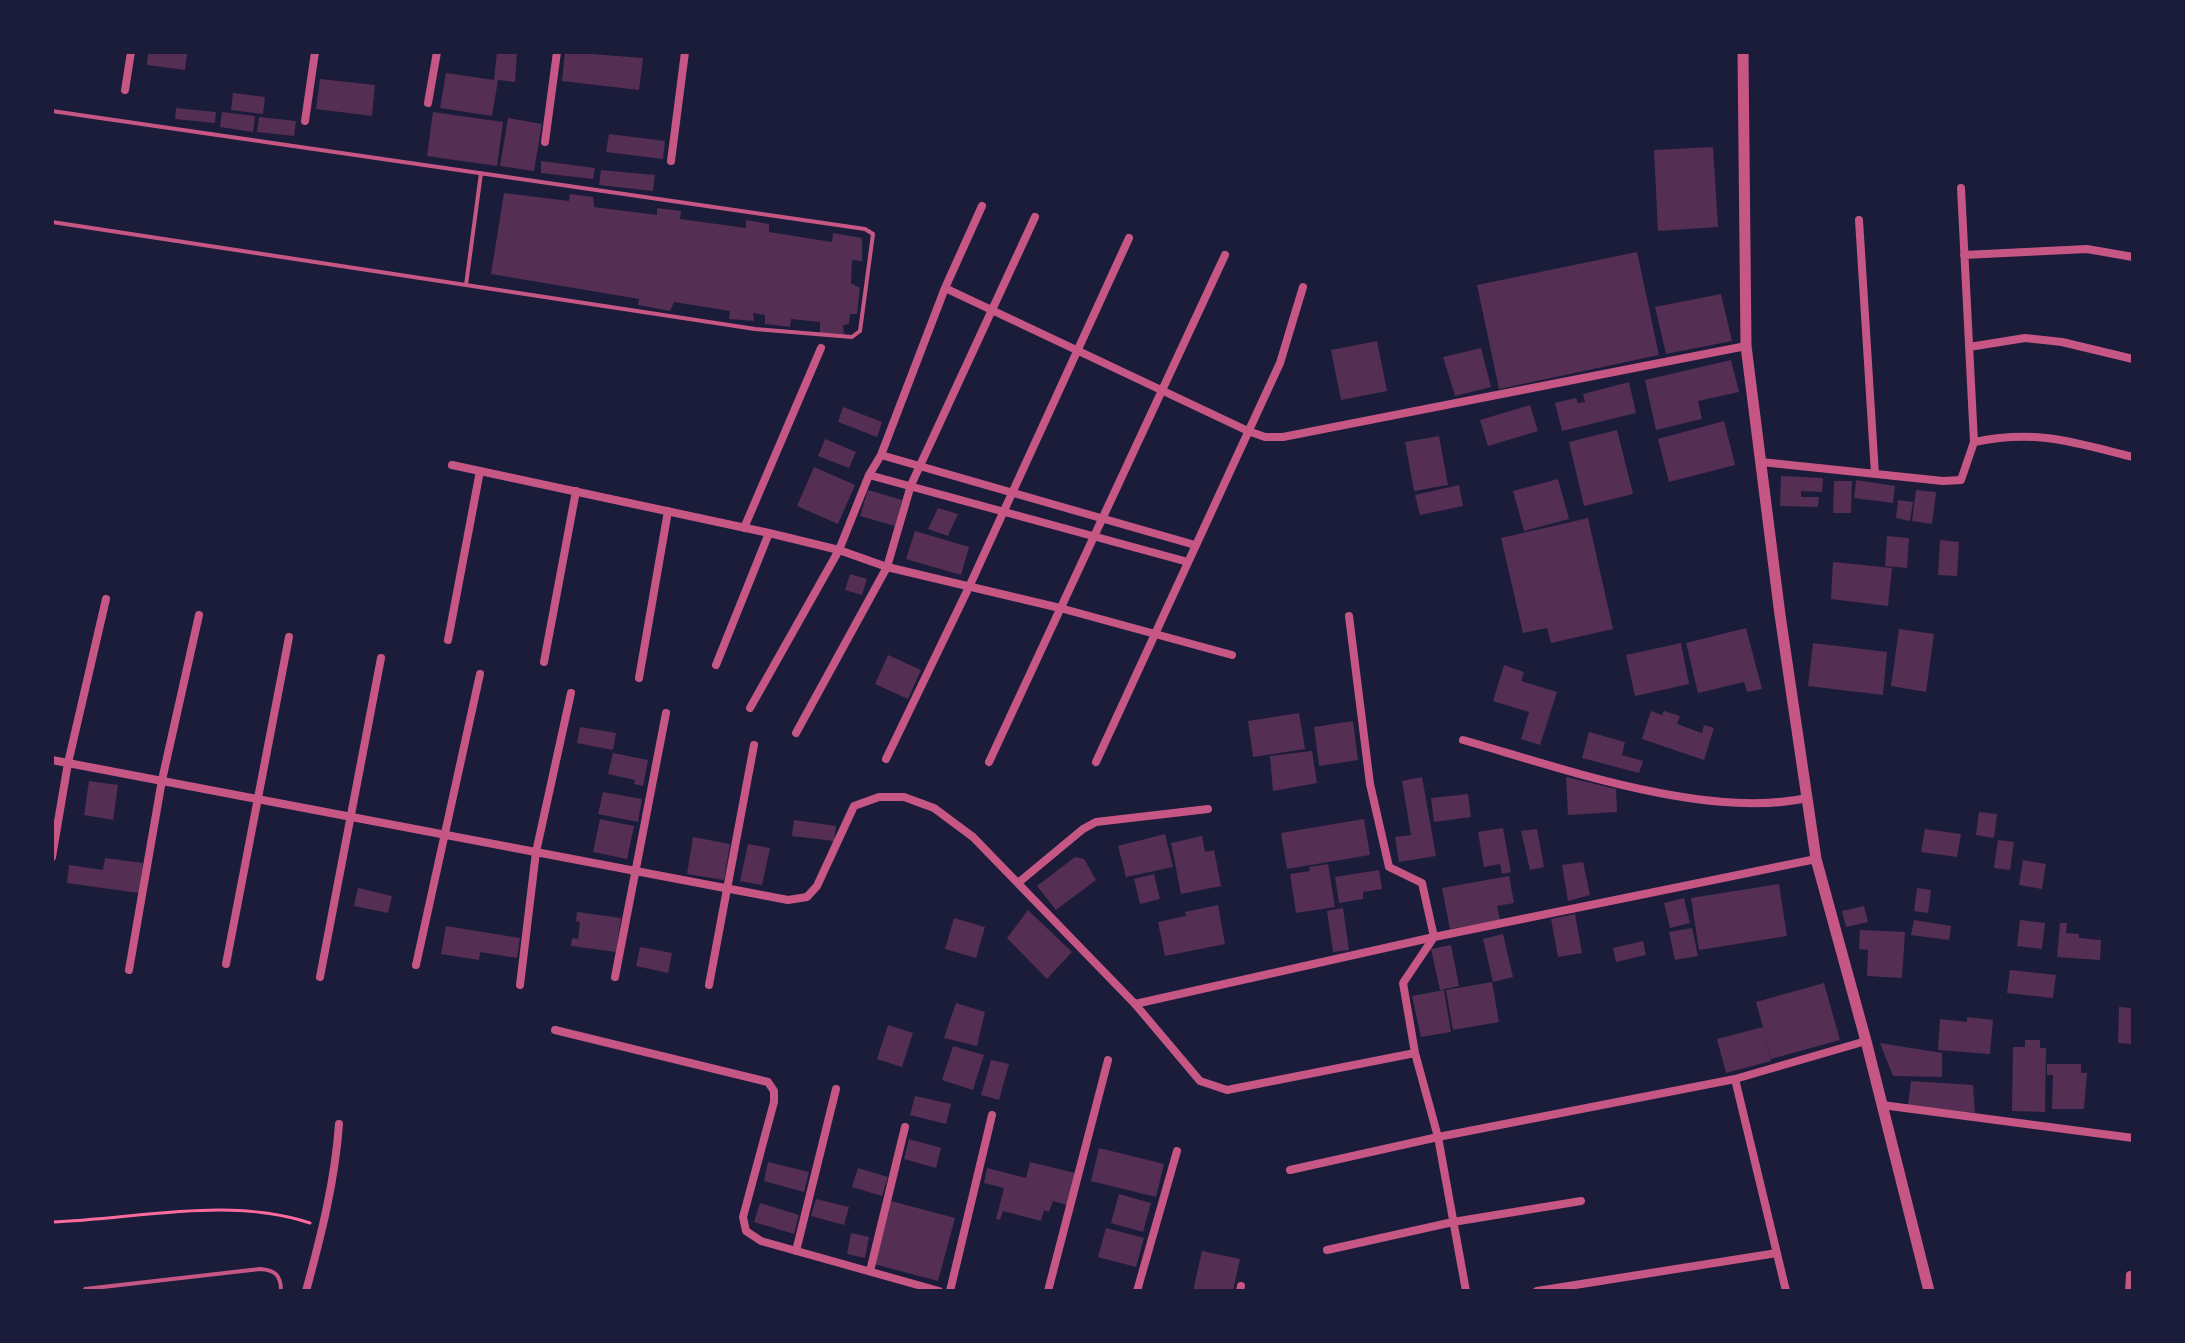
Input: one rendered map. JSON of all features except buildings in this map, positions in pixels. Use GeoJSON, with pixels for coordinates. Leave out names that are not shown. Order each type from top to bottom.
{"type":"FeatureCollection","features":[{"type":"Feature","properties":{"kind":"street"},"geometry":{"type":"LineString","coordinates":[[125,90],[131,52]]}},
{"type":"Feature","properties":{"kind":"street"},"geometry":{"type":"LineString","coordinates":[[305,121],[315,52]]}},
{"type":"Feature","properties":{"kind":"street"},"geometry":{"type":"LineString","coordinates":[[428,103],[437,52]]}},
{"type":"Feature","properties":{"kind":"street"},"geometry":{"type":"LineString","coordinates":[[545,142],[557,52]]}},
{"type":"Feature","properties":{"kind":"street"},"geometry":{"type":"LineString","coordinates":[[671,161],[685,52]]}},
{"type":"Feature","properties":{"kind":"street"},"geometry":{"type":"LineString","coordinates":[[1743,52],[1746,346],[1816,859],[1929,1291]]}},
{"type":"Feature","properties":{"kind":"street"},"geometry":{"type":"LineString","coordinates":[[1761,462],[1943,481],[1961,480],[1974,442],[1961,188]]}},
{"type":"Feature","properties":{"kind":"street"},"geometry":{"type":"LineString","coordinates":[[750,708],[839,550],[869,475],[881,455],[945,288],[982,206]]}},
{"type":"Feature","properties":{"kind":"street"},"geometry":{"type":"LineString","coordinates":[[796,733],[887,567],[911,485],[1035,217]]}},
{"type":"Feature","properties":{"kind":"street"},"geometry":{"type":"LineString","coordinates":[[1859,220],[1875,474]]}},
{"type":"Feature","properties":{"kind":"street"},"geometry":{"type":"LineString","coordinates":[[886,759],[969,587],[1129,238]]}},
{"type":"Feature","properties":{"kind":"street"},"geometry":{"type":"LineString","coordinates":[[1964,255],[2087,249],[2133,257]]}},
{"type":"Feature","properties":{"kind":"street"},"geometry":{"type":"LineString","coordinates":[[989,762],[1225,255]]}},
{"type":"Feature","properties":{"kind":"street"},"geometry":{"type":"LineString","coordinates":[[1096,762],[1288,340],[1303,287]]}},
{"type":"Feature","properties":{"kind":"street"},"geometry":{"type":"LineString","coordinates":[[945,288],[1265,437],[1283,437],[1746,346]]}},
{"type":"Feature","properties":{"kind":"street"},"geometry":{"type":"LineString","coordinates":[[1969,347],[2025,338],[2062,342],[2133,359]]}},
{"type":"Feature","properties":{"kind":"street"},"geometry":{"type":"LineString","coordinates":[[744,528],[821,348]]}},
{"type":"Feature","properties":{"kind":"street"},"geometry":{"type":"LineString","coordinates":[[1974,442],[2007,435],[2032,435],[2133,457]]}},
{"type":"Feature","properties":{"kind":"street"},"geometry":{"type":"LineString","coordinates":[[881,455],[1195,545]]}},
{"type":"Feature","properties":{"kind":"street"},"geometry":{"type":"LineString","coordinates":[[452,465],[839,550],[887,567],[1060,608],[1232,655]]}},
{"type":"Feature","properties":{"kind":"street"},"geometry":{"type":"LineString","coordinates":[[448,640],[480,471]]}},
{"type":"Feature","properties":{"kind":"street"},"geometry":{"type":"LineString","coordinates":[[869,475],[1188,562]]}},
{"type":"Feature","properties":{"kind":"street"},"geometry":{"type":"LineString","coordinates":[[544,662],[576,491]]}},
{"type":"Feature","properties":{"kind":"street"},"geometry":{"type":"LineString","coordinates":[[639,678],[668,511]]}},
{"type":"Feature","properties":{"kind":"street"},"geometry":{"type":"LineString","coordinates":[[716,665],[769,533]]}},
{"type":"Feature","properties":{"kind":"street"},"geometry":{"type":"LineString","coordinates":[[52,857],[68,763],[106,599]]}},
{"type":"Feature","properties":{"kind":"street"},"geometry":{"type":"LineString","coordinates":[[129,970],[162,780],[199,615]]}},
{"type":"Feature","properties":{"kind":"street"},"geometry":{"type":"LineString","coordinates":[[1349,616],[1370,784],[1389,867],[1422,883],[1434,937],[1403,983],[1415,1053],[1438,1137],[1466,1291]]}},
{"type":"Feature","properties":{"kind":"street"},"geometry":{"type":"LineString","coordinates":[[226,964],[289,637]]}},
{"type":"Feature","properties":{"kind":"street"},"geometry":{"type":"LineString","coordinates":[[320,977],[381,658]]}},
{"type":"Feature","properties":{"kind":"street"},"geometry":{"type":"LineString","coordinates":[[416,965],[480,674]]}},
{"type":"Feature","properties":{"kind":"street"},"geometry":{"type":"LineString","coordinates":[[520,985],[536,852],[571,693]]}},
{"type":"Feature","properties":{"kind":"street"},"geometry":{"type":"LineString","coordinates":[[615,977],[666,713]]}},
{"type":"Feature","properties":{"kind":"street"},"geometry":{"type":"LineString","coordinates":[[1463,740],[1669,795],[1760,804],[1781,804],[1807,798]]}},
{"type":"Feature","properties":{"kind":"street"},"geometry":{"type":"LineString","coordinates":[[709,985],[754,745]]}},
{"type":"Feature","properties":{"kind":"street"},"geometry":{"type":"LineString","coordinates":[[52,760],[788,900],[807,897],[817,886],[854,806],[879,797],[904,797],[934,808],[973,837],[1135,1004],[1200,1081],[1227,1090],[1415,1053]]}},
{"type":"Feature","properties":{"kind":"street"},"geometry":{"type":"LineString","coordinates":[[1018,883],[1083,829],[1096,822],[1208,809]]}},
{"type":"Feature","properties":{"kind":"street"},"geometry":{"type":"LineString","coordinates":[[1135,1004],[1434,937],[1816,859]]}},
{"type":"Feature","properties":{"kind":"street"},"geometry":{"type":"LineString","coordinates":[[555,1030],[768,1082],[774,1091],[774,1102],[743,1217],[746,1231],[761,1241],[939,1291]]}},
{"type":"Feature","properties":{"kind":"street"},"geometry":{"type":"LineString","coordinates":[[1290,1170],[1438,1137],[1735,1079],[1866,1041]]}},
{"type":"Feature","properties":{"kind":"street"},"geometry":{"type":"LineString","coordinates":[[1048,1291],[1108,1060]]}},
{"type":"Feature","properties":{"kind":"street"},"geometry":{"type":"LineString","coordinates":[[1735,1079],[1786,1291]]}},
{"type":"Feature","properties":{"kind":"street"},"geometry":{"type":"LineString","coordinates":[[796,1251],[836,1089]]}},
{"type":"Feature","properties":{"kind":"street"},"geometry":{"type":"LineString","coordinates":[[1882,1105],[2133,1138]]}},
{"type":"Feature","properties":{"kind":"street"},"geometry":{"type":"LineString","coordinates":[[950,1291],[992,1115]]}},
{"type":"Feature","properties":{"kind":"street"},"geometry":{"type":"LineString","coordinates":[[306,1291],[337,1158],[339,1124]]}},
{"type":"Feature","properties":{"kind":"street"},"geometry":{"type":"LineString","coordinates":[[870,1271],[905,1127]]}},
{"type":"Feature","properties":{"kind":"street"},"geometry":{"type":"LineString","coordinates":[[1137,1291],[1177,1151]]}},
{"type":"Feature","properties":{"kind":"street"},"geometry":{"type":"LineString","coordinates":[[1327,1250],[1453,1222],[1581,1201]]}},
{"type":"Feature","properties":{"kind":"street"},"geometry":{"type":"LineString","coordinates":[[1537,1291],[1777,1253]]}},
{"type":"Feature","properties":{"kind":"street"},"geometry":{"type":"LineString","coordinates":[[2129,1291],[2130,1275]]}},
{"type":"Feature","properties":{"kind":"lane"},"geometry":{"type":"LineString","coordinates":[[52,111],[865,229],[873,234],[860,331],[852,337],[755,329],[52,222]]}},
{"type":"Feature","properties":{"kind":"lane"},"geometry":{"type":"LineString","coordinates":[[466,286],[481,173]]}},
{"type":"Feature","properties":{"kind":"lane"},"geometry":{"type":"LineString","coordinates":[[85,1289],[260,1269],[278,1274],[281,1291]]}},
{"type":"Feature","properties":{"kind":"path"},"geometry":{"type":"LineString","coordinates":[[52,1222],[227,1210],[275,1214],[322,1227]]}}]}
